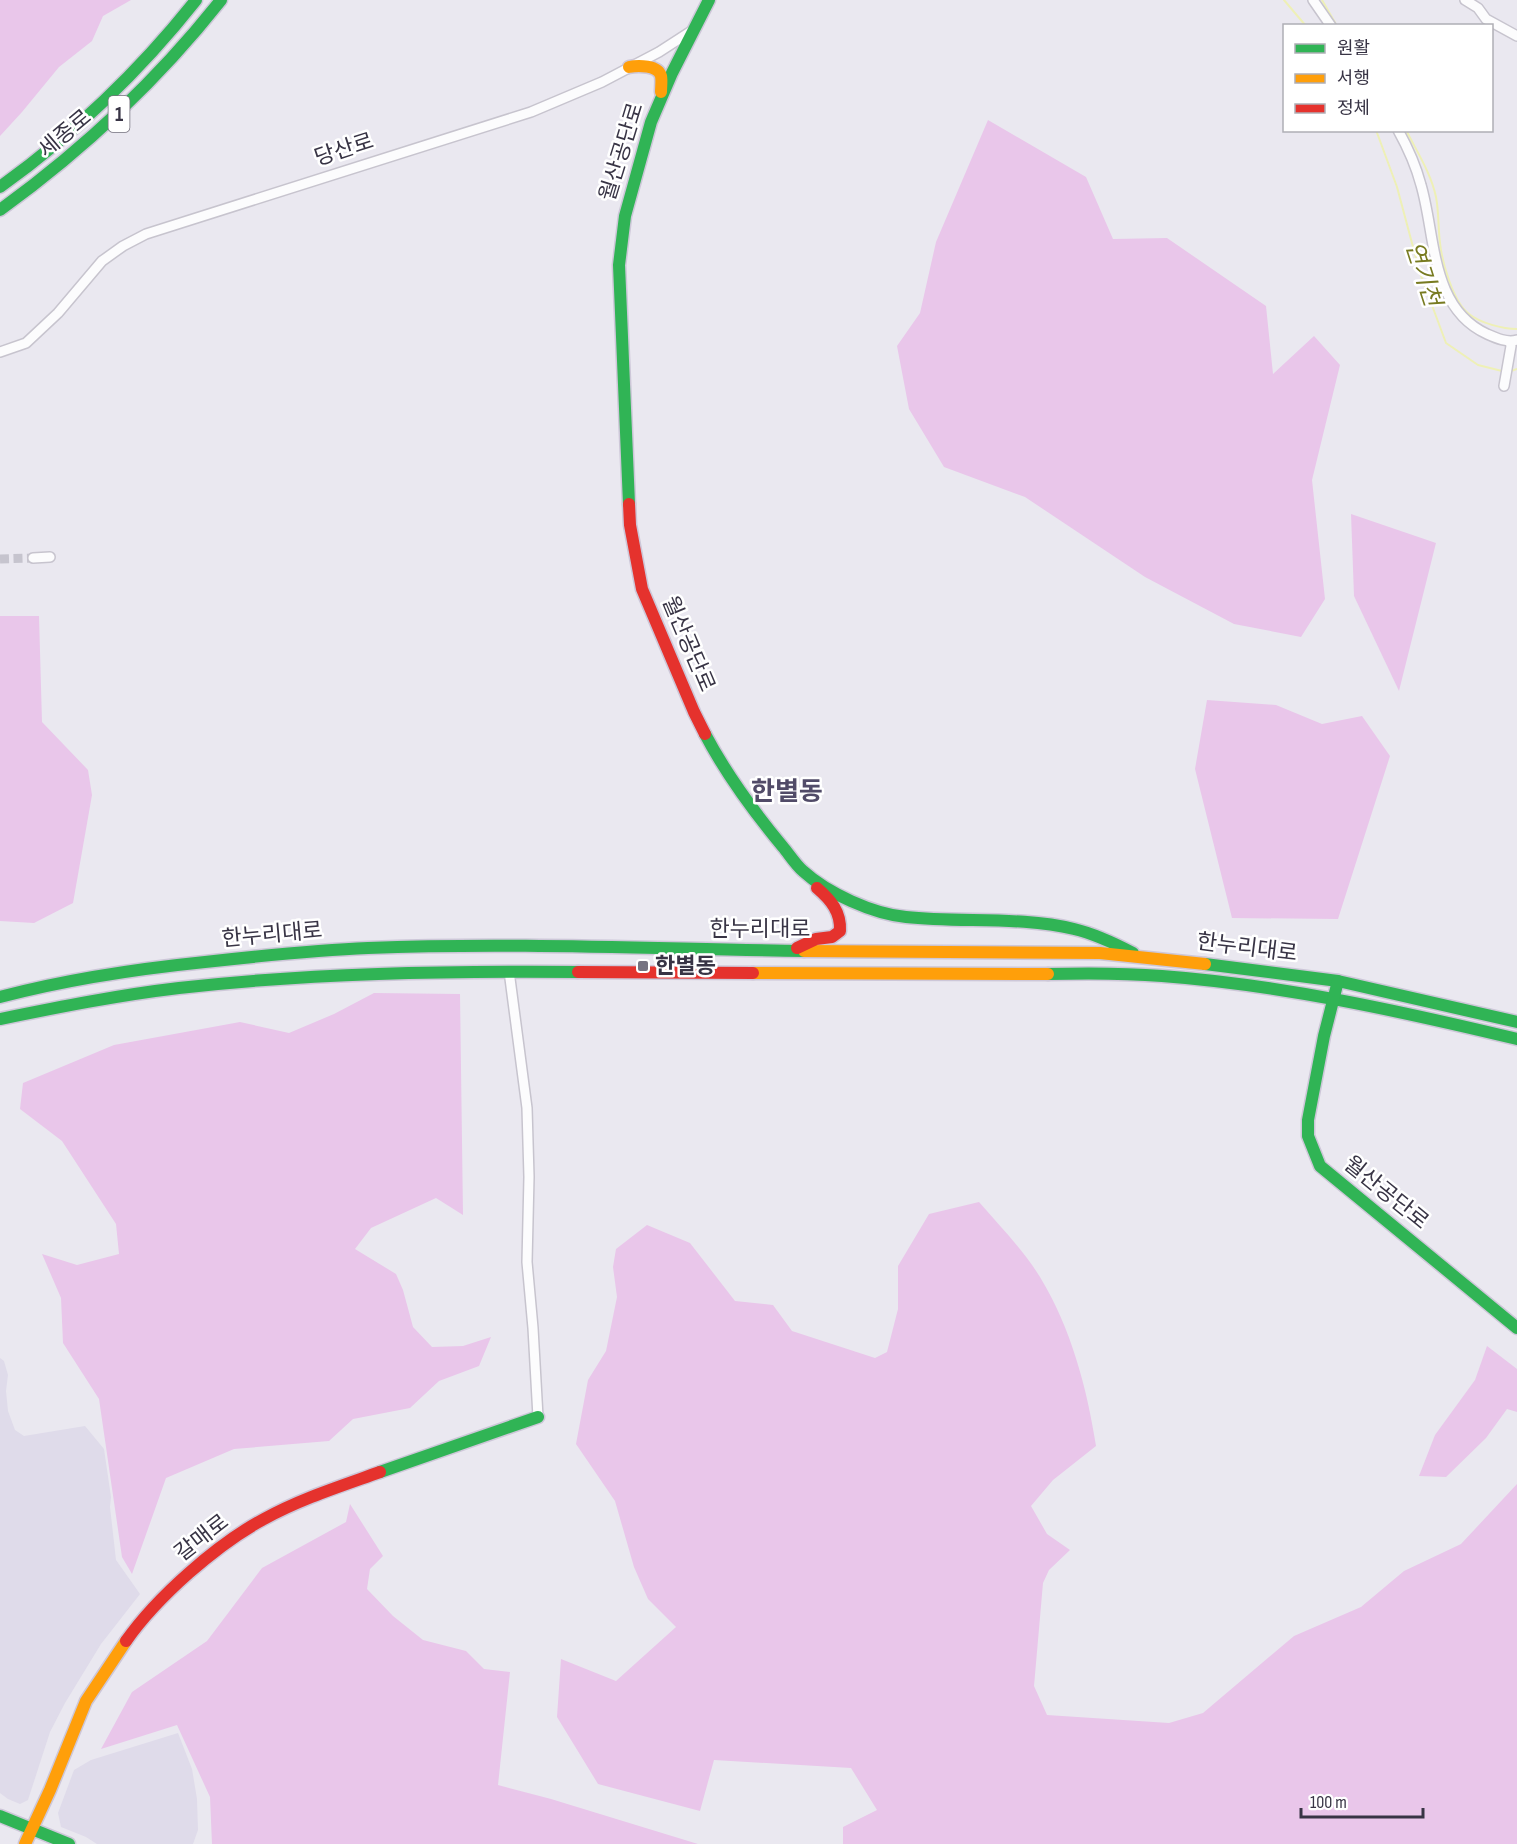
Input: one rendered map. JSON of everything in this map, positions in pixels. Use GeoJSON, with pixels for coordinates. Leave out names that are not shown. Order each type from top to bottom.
{"type":"FeatureCollection","features":[{"type":"Feature","properties":{"kind":"main road","name":"세종로"},"geometry":{"type":"LineString","coordinates":[[0,187],[31,166],[95,112],[140,67],[196,0]]}},
{"type":"Feature","properties":{"kind":"main road","name":"세종로"},"geometry":{"type":"LineString","coordinates":[[0,210],[44,179],[109,124],[155,79],[221,0]]}},
{"type":"Feature","properties":{"kind":"main road","name":"당산로"},"geometry":{"type":"LineString","coordinates":[[693,30],[710,0]]}},
{"type":"Feature","properties":{"kind":"main road","name":"월산공단로"},"geometry":{"type":"LineString","coordinates":[[693,30],[661,96],[637,167],[625,216],[619,265],[630,525],[642,589],[694,712],[713,749],[763,823],[803,870],[832,891],[868,908],[904,917],[1043,924],[1074,929],[1110,941],[1141,957],[1161,976]]}},
{"type":"Feature","properties":{"kind":"main road"},"geometry":{"type":"LineString","coordinates":[[629,68],[640,65],[657,70],[661,75],[661,96]]}},
{"type":"Feature","properties":{"kind":"main road"},"geometry":{"type":"LineString","coordinates":[[789,951],[816,939],[832,937],[840,931],[839,912],[809,880],[803,870]]}},
{"type":"Feature","properties":{"kind":"main road","name":"한누리대로"},"geometry":{"type":"LineString","coordinates":[[0,997],[50,984],[148,968],[256,956],[368,948],[506,947],[1100,953],[1338,981],[1517,1022]]}},
{"type":"Feature","properties":{"kind":"main road","name":"한누리대로"},"geometry":{"type":"LineString","coordinates":[[0,1019],[54,1006],[153,991],[253,979],[359,973],[509,971],[859,974],[1100,973],[1161,976],[1333,999],[1517,1039]]}},
{"type":"Feature","properties":{"kind":"main road","name":"월산공단로"},"geometry":{"type":"LineString","coordinates":[[1338,981],[1310,1101],[1308,1120],[1308,1136],[1320,1166],[1517,1328]]}},
{"type":"Feature","properties":{"kind":"main road","name":"갈매로"},"geometry":{"type":"LineString","coordinates":[[25,1844],[86,1701],[109,1665],[143,1617],[211,1554],[263,1519],[320,1493],[537,1417]]}},
{"type":"Feature","properties":{"kind":"main road"},"geometry":{"type":"LineString","coordinates":[[0,1816],[69,1844]]}},
{"type":"Feature","properties":{"kind":"street"},"geometry":{"type":"LineString","coordinates":[[1313,0],[1330,24]]}},
{"type":"Feature","properties":{"kind":"street"},"geometry":{"type":"LineString","coordinates":[[1465,0],[1478,8],[1484,22]]}},
{"type":"Feature","properties":{"kind":"street"},"geometry":{"type":"LineString","coordinates":[[1493,26],[1517,36]]}},
{"type":"Feature","properties":{"kind":"street","name":"당산로"},"geometry":{"type":"LineString","coordinates":[[0,352],[26,343],[58,313],[102,261],[123,246],[146,234],[531,112],[575,95],[629,68],[693,30]]}},
{"type":"Feature","properties":{"kind":"street"},"geometry":{"type":"LineString","coordinates":[[1400,132],[1421,184],[1432,247],[1450,302],[1476,329],[1513,343],[1504,386]]}},
{"type":"Feature","properties":{"kind":"street"},"geometry":{"type":"LineString","coordinates":[[33,558],[50,557]]}},
{"type":"Feature","properties":{"kind":"street"},"geometry":{"type":"LineString","coordinates":[[509,971],[527,1108],[529,1177],[527,1262],[537,1417]]}},
{"type":"Feature","properties":{"kind":"shaded area"},"geometry":{"type":"Polygon","coordinates":[[[0,0],[131,0],[103,16],[92,41],[59,67],[0,136],[0,0]]]}},
{"type":"Feature","properties":{"kind":"shaded area"},"geometry":{"type":"Polygon","coordinates":[[[988,120],[1086,177],[1113,239],[1167,238],[1266,306],[1273,374],[1314,336],[1340,365],[1312,480],[1325,599],[1301,637],[1234,624],[1145,577],[1025,497],[944,467],[909,409],[897,346],[920,313],[936,242],[988,120]]]}},
{"type":"Feature","properties":{"kind":"shaded area"},"geometry":{"type":"Polygon","coordinates":[[[1351,514],[1436,543],[1399,691],[1354,596],[1351,514]]]}},
{"type":"Feature","properties":{"kind":"shaded area"},"geometry":{"type":"Polygon","coordinates":[[[0,616],[39,616],[42,722],[88,770],[92,795],[73,903],[34,923],[0,921],[0,616]]]}},
{"type":"Feature","properties":{"kind":"shaded area"},"geometry":{"type":"Polygon","coordinates":[[[1207,700],[1276,705],[1322,724],[1362,716],[1390,756],[1338,919],[1232,918],[1195,769],[1207,700]]]}},
{"type":"Feature","properties":{"kind":"shaded area"},"geometry":{"type":"Polygon","coordinates":[[[374,993],[460,994],[463,1215],[436,1198],[371,1228],[355,1249],[396,1274],[413,1327],[432,1347],[463,1346],[491,1337],[479,1366],[439,1381],[410,1408],[353,1419],[329,1441],[234,1449],[166,1478],[132,1574],[122,1557],[99,1399],[63,1343],[61,1298],[42,1254],[77,1265],[119,1254],[116,1224],[62,1141],[20,1109],[23,1083],[114,1045],[240,1022],[289,1033],[334,1014],[374,993]]]}},
{"type":"Feature","properties":{"kind":"shaded area"},"geometry":{"type":"Polygon","coordinates":[[[979,1202],[1026,1257],[1040,1277],[1061,1317],[1088,1402],[1096,1446],[1053,1480],[1031,1506],[1047,1534],[1070,1550],[1049,1570],[1043,1583],[1034,1686],[1047,1715],[1169,1723],[1203,1713],[1294,1636],[1361,1607],[1404,1571],[1461,1544],[1517,1484],[1517,1844],[843,1844],[843,1827],[877,1810],[851,1768],[714,1760],[700,1811],[598,1784],[557,1717],[561,1659],[616,1681],[676,1627],[648,1599],[634,1567],[615,1501],[576,1444],[588,1380],[606,1351],[617,1297],[613,1267],[616,1249],[647,1225],[690,1243],[735,1301],[773,1305],[792,1331],[875,1358],[887,1352],[898,1309],[898,1266],[929,1214],[979,1202]]]}},
{"type":"Feature","properties":{"kind":"shaded area"},"geometry":{"type":"Polygon","coordinates":[[[1487,1346],[1517,1369],[1517,1412],[1507,1409],[1486,1438],[1446,1477],[1419,1476],[1435,1435],[1475,1380],[1487,1346]]]}},
{"type":"Feature","properties":{"kind":"shaded area"},"geometry":{"type":"Polygon","coordinates":[[[0,1358],[4,1361],[8,1375],[6,1391],[8,1411],[15,1430],[24,1436],[85,1426],[104,1449],[111,1497],[116,1560],[140,1594],[101,1644],[65,1703],[50,1732],[28,1800],[20,1804],[0,1793],[0,1358]]]}},
{"type":"Feature","properties":{"kind":"shaded area"},"geometry":{"type":"Polygon","coordinates":[[[350,1504],[383,1556],[370,1569],[367,1589],[393,1616],[423,1640],[466,1651],[484,1669],[510,1672],[498,1785],[698,1844],[212,1844],[210,1797],[177,1725],[101,1749],[132,1692],[207,1641],[262,1568],[346,1522],[350,1504]]]}},
{"type":"Feature","properties":{"kind":"shaded area"},"geometry":{"type":"Polygon","coordinates":[[[178,1733],[192,1769],[197,1799],[198,1830],[193,1844],[97,1844],[61,1827],[58,1813],[74,1770],[91,1760],[178,1733]]]}},
{"type":"Feature","properties":{"kind":"waterway","name":"연기천"},"geometry":{"type":"LineString","coordinates":[[1284,0],[1304,24]]}},
{"type":"Feature","properties":{"kind":"waterway"},"geometry":{"type":"LineString","coordinates":[[1322,0],[1336,24]]}},
{"type":"Feature","properties":{"kind":"waterway","name":"연기천"},"geometry":{"type":"LineString","coordinates":[[1377,132],[1397,187],[1420,273],[1446,343],[1478,365],[1502,371]]}},
{"type":"Feature","properties":{"kind":"waterway"},"geometry":{"type":"LineString","coordinates":[[1407,132],[1434,188],[1443,260],[1458,301],[1469,314],[1485,323],[1517,329]]}},
{"type":"Feature","properties":{"kind":"waterway","name":"연기천"},"geometry":{"type":"LineString","coordinates":[[1511,371],[1517,369]]}},
{"type":"Feature","properties":{"kind":"tunnel"},"geometry":{"type":"LineString","coordinates":[[0,559],[33,558]]}},
{"type":"Feature","properties":{"kind":"traffic: fast"},"geometry":{"type":"LineString","coordinates":[[0,187],[54,145],[105,100],[152,52],[196,0]]}},
{"type":"Feature","properties":{"kind":"traffic: fast"},"geometry":{"type":"LineString","coordinates":[[0,210],[61,163],[118,112],[197,30],[221,0]]}},
{"type":"Feature","properties":{"kind":"traffic: fast"},"geometry":{"type":"LineString","coordinates":[[629,504],[619,265],[625,216],[651,122],[672,73],[709,0]]}},
{"type":"Feature","properties":{"kind":"traffic: fast"},"geometry":{"type":"LineString","coordinates":[[705,734],[741,792],[795,862],[813,879],[837,894],[879,912],[906,917],[1033,922],[1054,925],[1089,933],[1133,953]]}},
{"type":"Feature","properties":{"kind":"traffic: fast"},"geometry":{"type":"LineString","coordinates":[[0,997],[128,971],[266,955],[348,949],[531,946],[804,951]]}},
{"type":"Feature","properties":{"kind":"traffic: fast"},"geometry":{"type":"LineString","coordinates":[[1205,964],[1338,981],[1517,1022]]}},
{"type":"Feature","properties":{"kind":"traffic: fast"},"geometry":{"type":"LineString","coordinates":[[0,1019],[134,994],[278,979],[378,974],[578,972]]}},
{"type":"Feature","properties":{"kind":"traffic: fast"},"geometry":{"type":"LineString","coordinates":[[1048,974],[1148,975],[1252,986],[1341,1000],[1517,1039]]}},
{"type":"Feature","properties":{"kind":"traffic: fast"},"geometry":{"type":"LineString","coordinates":[[1338,981],[1324,1036],[1308,1120],[1308,1136],[1320,1166],[1517,1328]]}},
{"type":"Feature","properties":{"kind":"traffic: fast"},"geometry":{"type":"LineString","coordinates":[[380,1472],[538,1417]]}},
{"type":"Feature","properties":{"kind":"traffic: fast"},"geometry":{"type":"LineString","coordinates":[[0,1816],[69,1844]]}},
{"type":"Feature","properties":{"kind":"traffic: slow"},"geometry":{"type":"LineString","coordinates":[[629,67],[642,66],[659,72],[661,92]]}},
{"type":"Feature","properties":{"kind":"traffic: slow"},"geometry":{"type":"LineString","coordinates":[[804,951],[1100,953],[1205,964]]}},
{"type":"Feature","properties":{"kind":"traffic: slow"},"geometry":{"type":"LineString","coordinates":[[753,973],[1048,974]]}},
{"type":"Feature","properties":{"kind":"traffic: slow"},"geometry":{"type":"LineString","coordinates":[[25,1844],[50,1790],[86,1701],[126,1641]]}},
{"type":"Feature","properties":{"kind":"traffic: jam"},"geometry":{"type":"LineString","coordinates":[[629,504],[630,525],[642,589],[705,734]]}},
{"type":"Feature","properties":{"kind":"traffic: jam"},"geometry":{"type":"LineString","coordinates":[[797,948],[816,939],[832,937],[840,931],[839,918],[834,907],[817,888]]}},
{"type":"Feature","properties":{"kind":"traffic: jam"},"geometry":{"type":"LineString","coordinates":[[578,972],[753,973]]}},
{"type":"Feature","properties":{"kind":"traffic: jam"},"geometry":{"type":"LineString","coordinates":[[126,1641],[171,1590],[227,1542],[292,1505],[380,1472]]}},
{"type":"Feature","properties":{"kind":"place","name":"한별동"},"geometry":{"type":"Point","coordinates":[643,966]}},
{"type":"Feature","properties":{"kind":"district","name":"한별동"},"geometry":{"type":"Point","coordinates":[787,792]}}]}
